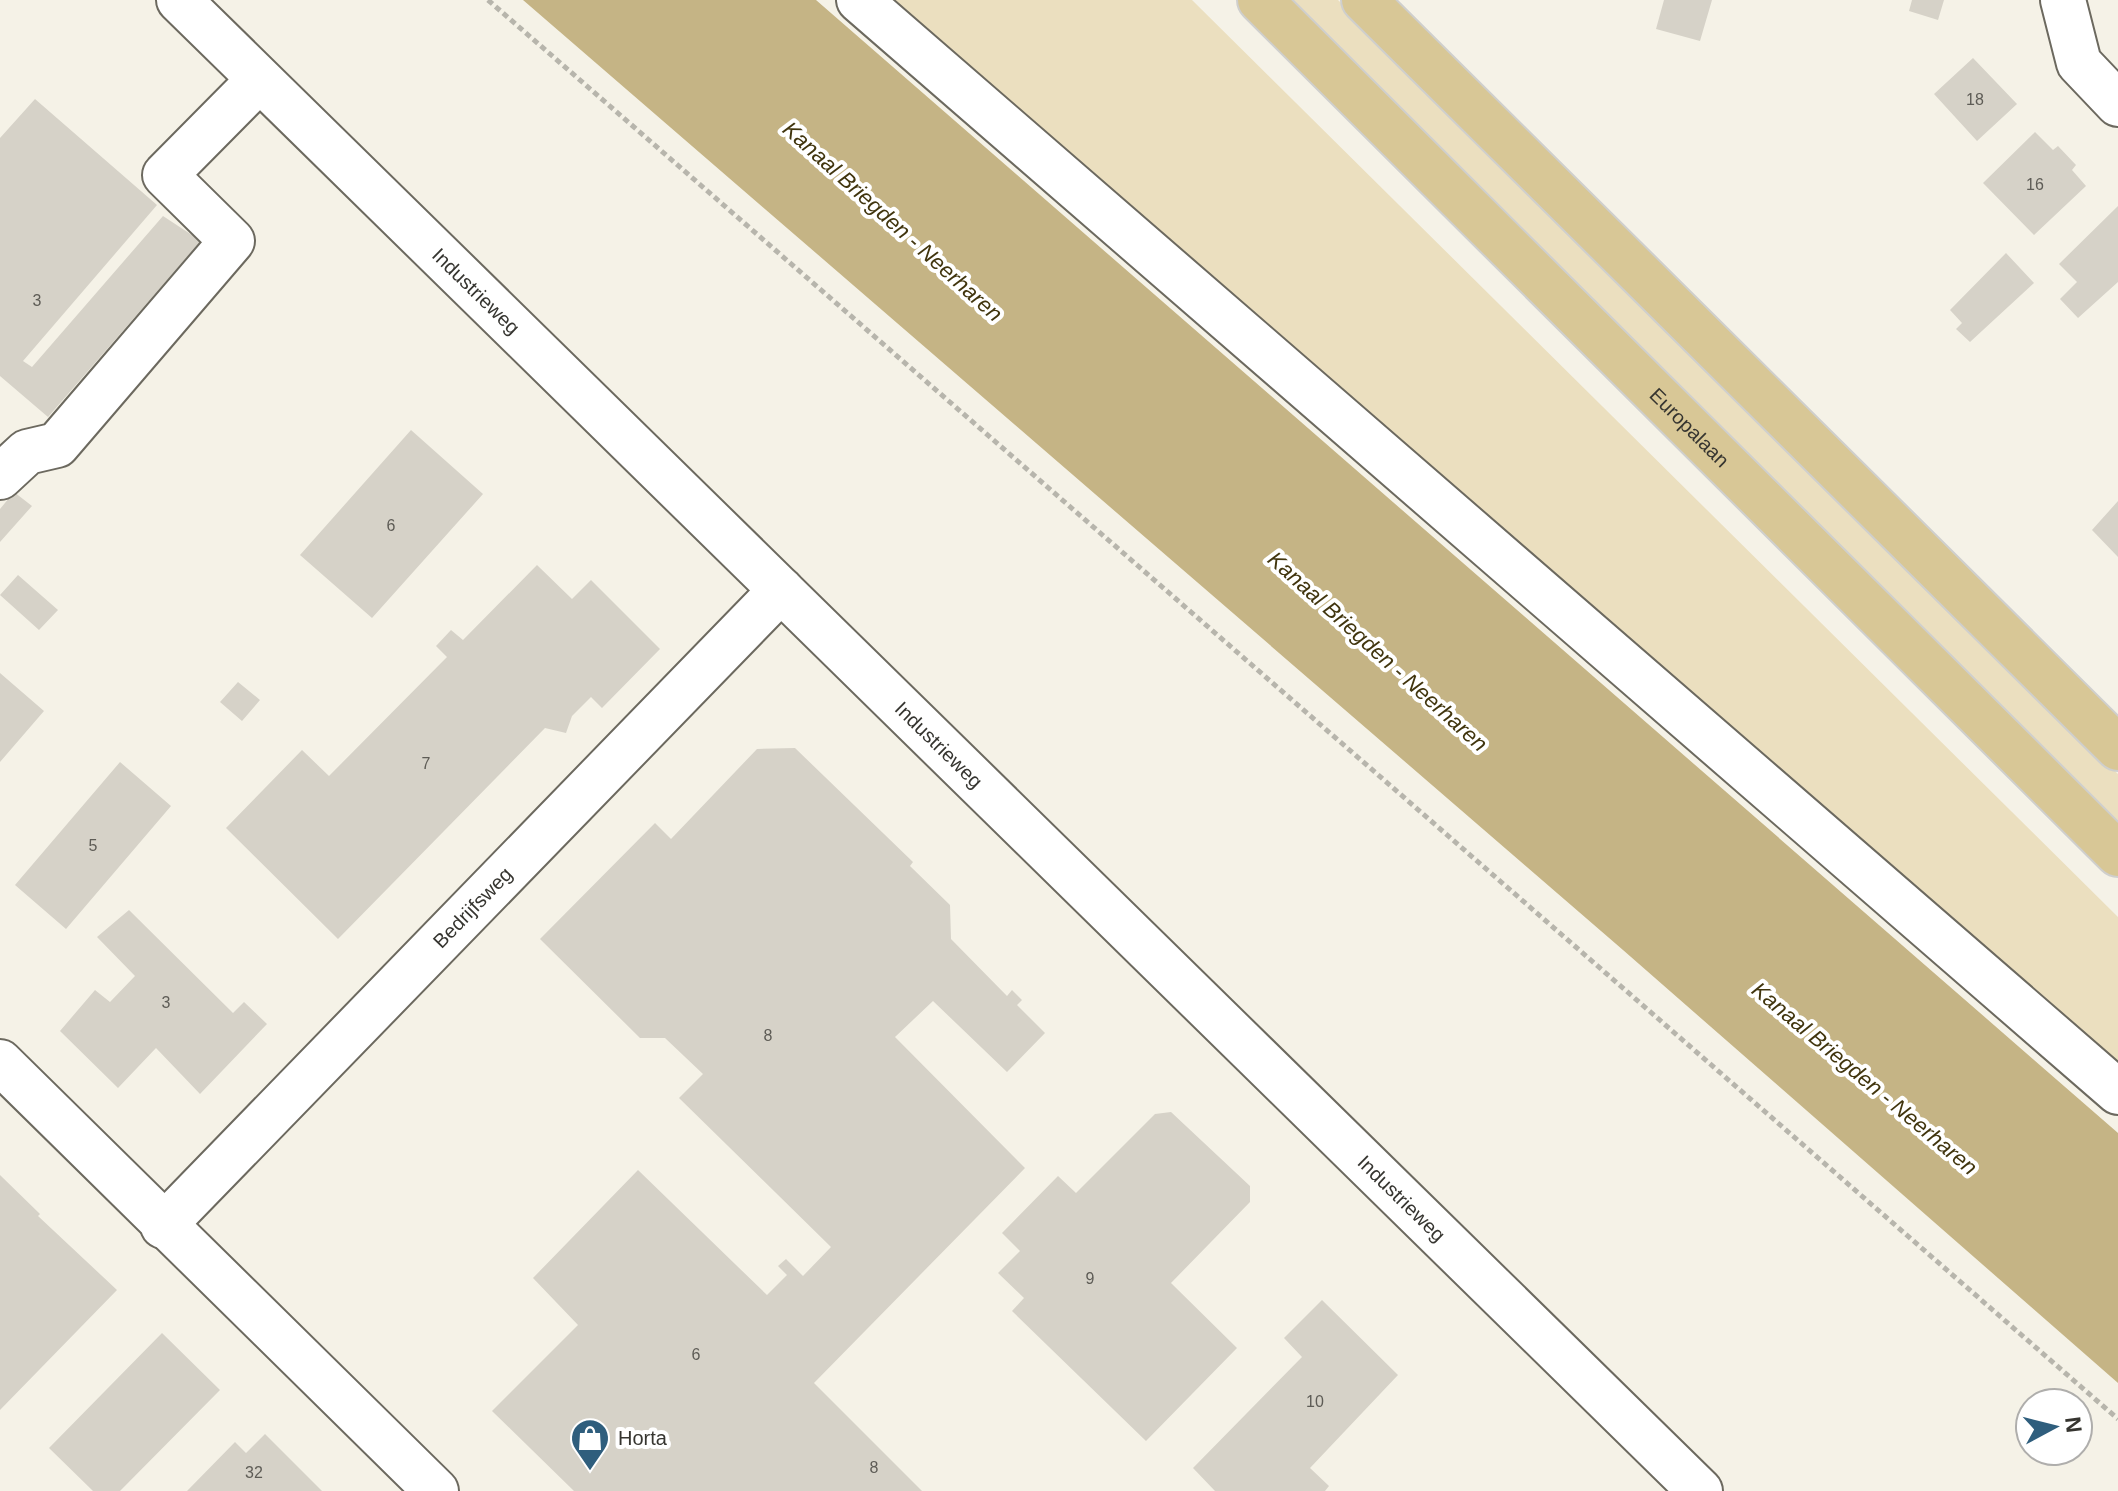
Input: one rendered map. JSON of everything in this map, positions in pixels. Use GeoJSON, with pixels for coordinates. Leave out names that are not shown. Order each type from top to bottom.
{"type":"FeatureCollection","features":[{"type":"Feature","properties":{"kind":"main road","name":"Europalaan"},"geometry":{"type":"LineString","coordinates":[[1260,0],[2118,854]]}},
{"type":"Feature","properties":{"kind":"main road"},"geometry":{"type":"LineString","coordinates":[[1364,0],[2118,748]]}},
{"type":"Feature","properties":{"kind":"street","name":"Industrieweg"},"geometry":{"type":"LineString","coordinates":[[179,0],[1700,1491]]}},
{"type":"Feature","properties":{"kind":"street"},"geometry":{"type":"LineString","coordinates":[[859,0],[2118,1092]]}},
{"type":"Feature","properties":{"kind":"street"},"geometry":{"type":"LineString","coordinates":[[2063,0],[2079,63],[2118,104]]}},
{"type":"Feature","properties":{"kind":"street"},"geometry":{"type":"LineString","coordinates":[[0,477],[27,452],[57,445],[232,241],[165,175],[259,80]]}},
{"type":"Feature","properties":{"kind":"street","name":"Bedrijfsweg"},"geometry":{"type":"LineString","coordinates":[[163,1226],[781,590]]}},
{"type":"Feature","properties":{"kind":"street"},"geometry":{"type":"LineString","coordinates":[[0,1062],[163,1226],[436,1491]]}},
{"type":"Feature","properties":{"kind":"path"},"geometry":{"type":"LineString","coordinates":[[488,0],[2118,1419]]}},
{"type":"Feature","properties":{"kind":"shaded area"},"geometry":{"type":"Polygon","coordinates":[[[878,0],[1192,0],[2118,917],[2118,1072],[878,0]]]}},
{"type":"Feature","properties":{"kind":"shaded area"},"geometry":{"type":"Polygon","coordinates":[[[1284,0],[1338,0],[2118,774],[2118,825],[1284,0]]]}},
{"type":"Feature","properties":{"kind":"water","name":"Kanaal Briegden - Neerharen"},"geometry":{"type":"Polygon","coordinates":[[[523,0],[816,0],[2118,1133],[2118,1383],[1623,950],[523,0]]]}},
{"type":"Feature","properties":{"kind":"building"},"geometry":{"type":"Polygon","coordinates":[[[1664,0],[1712,0],[1700,41],[1656,29],[1664,0]]]}},
{"type":"Feature","properties":{"kind":"building"},"geometry":{"type":"Polygon","coordinates":[[[1912,0],[1944,0],[1938,20],[1909,11],[1912,0]]]}},
{"type":"Feature","properties":{"kind":"building"},"geometry":{"type":"Polygon","coordinates":[[[1973,58],[2017,104],[1977,141],[1934,94],[1973,58]]]}},
{"type":"Feature","properties":{"kind":"building"},"geometry":{"type":"Polygon","coordinates":[[[35,99],[157,205],[23,361],[32,367],[163,216],[201,241],[48,417],[0,376],[0,138],[35,99]]]}},
{"type":"Feature","properties":{"kind":"building"},"geometry":{"type":"Polygon","coordinates":[[[2035,132],[2053,150],[2058,146],[2076,165],[2072,170],[2086,186],[2034,235],[1983,183],[2035,132]]]}},
{"type":"Feature","properties":{"kind":"building"},"geometry":{"type":"Polygon","coordinates":[[[2118,206],[2118,282],[2078,318],[2060,299],[2077,282],[2059,264],[2118,206]]]}},
{"type":"Feature","properties":{"kind":"building"},"geometry":{"type":"Polygon","coordinates":[[[2006,253],[2034,283],[1970,342],[1956,329],[1962,323],[1950,310],[2006,253]]]}},
{"type":"Feature","properties":{"kind":"building"},"geometry":{"type":"Polygon","coordinates":[[[411,430],[483,494],[372,618],[300,555],[411,430]]]}},
{"type":"Feature","properties":{"kind":"building"},"geometry":{"type":"Polygon","coordinates":[[[14,492],[32,506],[0,542],[0,509],[14,492]]]}},
{"type":"Feature","properties":{"kind":"building"},"geometry":{"type":"Polygon","coordinates":[[[2118,501],[2118,557],[2092,530],[2118,501]]]}},
{"type":"Feature","properties":{"kind":"building"},"geometry":{"type":"Polygon","coordinates":[[[537,565],[572,599],[591,580],[660,649],[602,708],[591,697],[572,716],[566,733],[545,728],[338,939],[226,828],[302,750],[329,776],[447,657],[436,646],[451,630],[463,640],[537,565]]]}},
{"type":"Feature","properties":{"kind":"building"},"geometry":{"type":"Polygon","coordinates":[[[18,575],[58,610],[39,630],[0,595],[18,575]]]}},
{"type":"Feature","properties":{"kind":"building"},"geometry":{"type":"Polygon","coordinates":[[[0,673],[44,711],[0,762],[0,673]]]}},
{"type":"Feature","properties":{"kind":"building"},"geometry":{"type":"Polygon","coordinates":[[[238,682],[260,700],[242,721],[220,702],[238,682]]]}},
{"type":"Feature","properties":{"kind":"building"},"geometry":{"type":"Polygon","coordinates":[[[795,748],[913,862],[910,866],[950,905],[951,939],[1007,996],[1012,990],[1022,1000],[1017,1005],[1045,1033],[1007,1072],[933,1001],[895,1037],[1025,1168],[814,1383],[922,1491],[574,1491],[492,1411],[578,1325],[533,1278],[638,1170],[767,1295],[787,1275],[778,1266],[786,1259],[803,1276],[831,1247],[679,1098],[703,1074],[665,1038],[640,1038],[540,939],[655,823],[671,839],[757,749],[795,748]]]}},
{"type":"Feature","properties":{"kind":"building"},"geometry":{"type":"Polygon","coordinates":[[[120,762],[171,806],[66,929],[15,885],[120,762]]]}},
{"type":"Feature","properties":{"kind":"building"},"geometry":{"type":"Polygon","coordinates":[[[129,910],[233,1013],[244,1002],[267,1024],[200,1094],[156,1048],[118,1088],[60,1031],[95,990],[110,1002],[135,976],[97,937],[129,910]]]}},
{"type":"Feature","properties":{"kind":"building"},"geometry":{"type":"Polygon","coordinates":[[[1171,1112],[1250,1186],[1250,1202],[1171,1283],[1237,1348],[1146,1441],[1012,1311],[1024,1298],[998,1273],[1020,1251],[1002,1233],[1058,1176],[1076,1193],[1155,1114],[1171,1112]]]}},
{"type":"Feature","properties":{"kind":"building"},"geometry":{"type":"Polygon","coordinates":[[[0,1175],[40,1214],[38,1216],[117,1290],[0,1410],[0,1175]]]}},
{"type":"Feature","properties":{"kind":"building"},"geometry":{"type":"Polygon","coordinates":[[[1322,1300],[1398,1375],[1310,1468],[1329,1486],[1325,1491],[1215,1491],[1193,1468],[1302,1357],[1284,1338],[1322,1300]]]}},
{"type":"Feature","properties":{"kind":"building"},"geometry":{"type":"Polygon","coordinates":[[[162,1333],[220,1390],[120,1491],[93,1491],[49,1448],[162,1333]]]}},
{"type":"Feature","properties":{"kind":"building"},"geometry":{"type":"Polygon","coordinates":[[[265,1434],[322,1491],[187,1491],[235,1442],[246,1453],[265,1434]]]}},
{"type":"Feature","properties":{"kind":"place","name":"Horta"},"geometry":{"type":"Point","coordinates":[590,1472]}}]}
